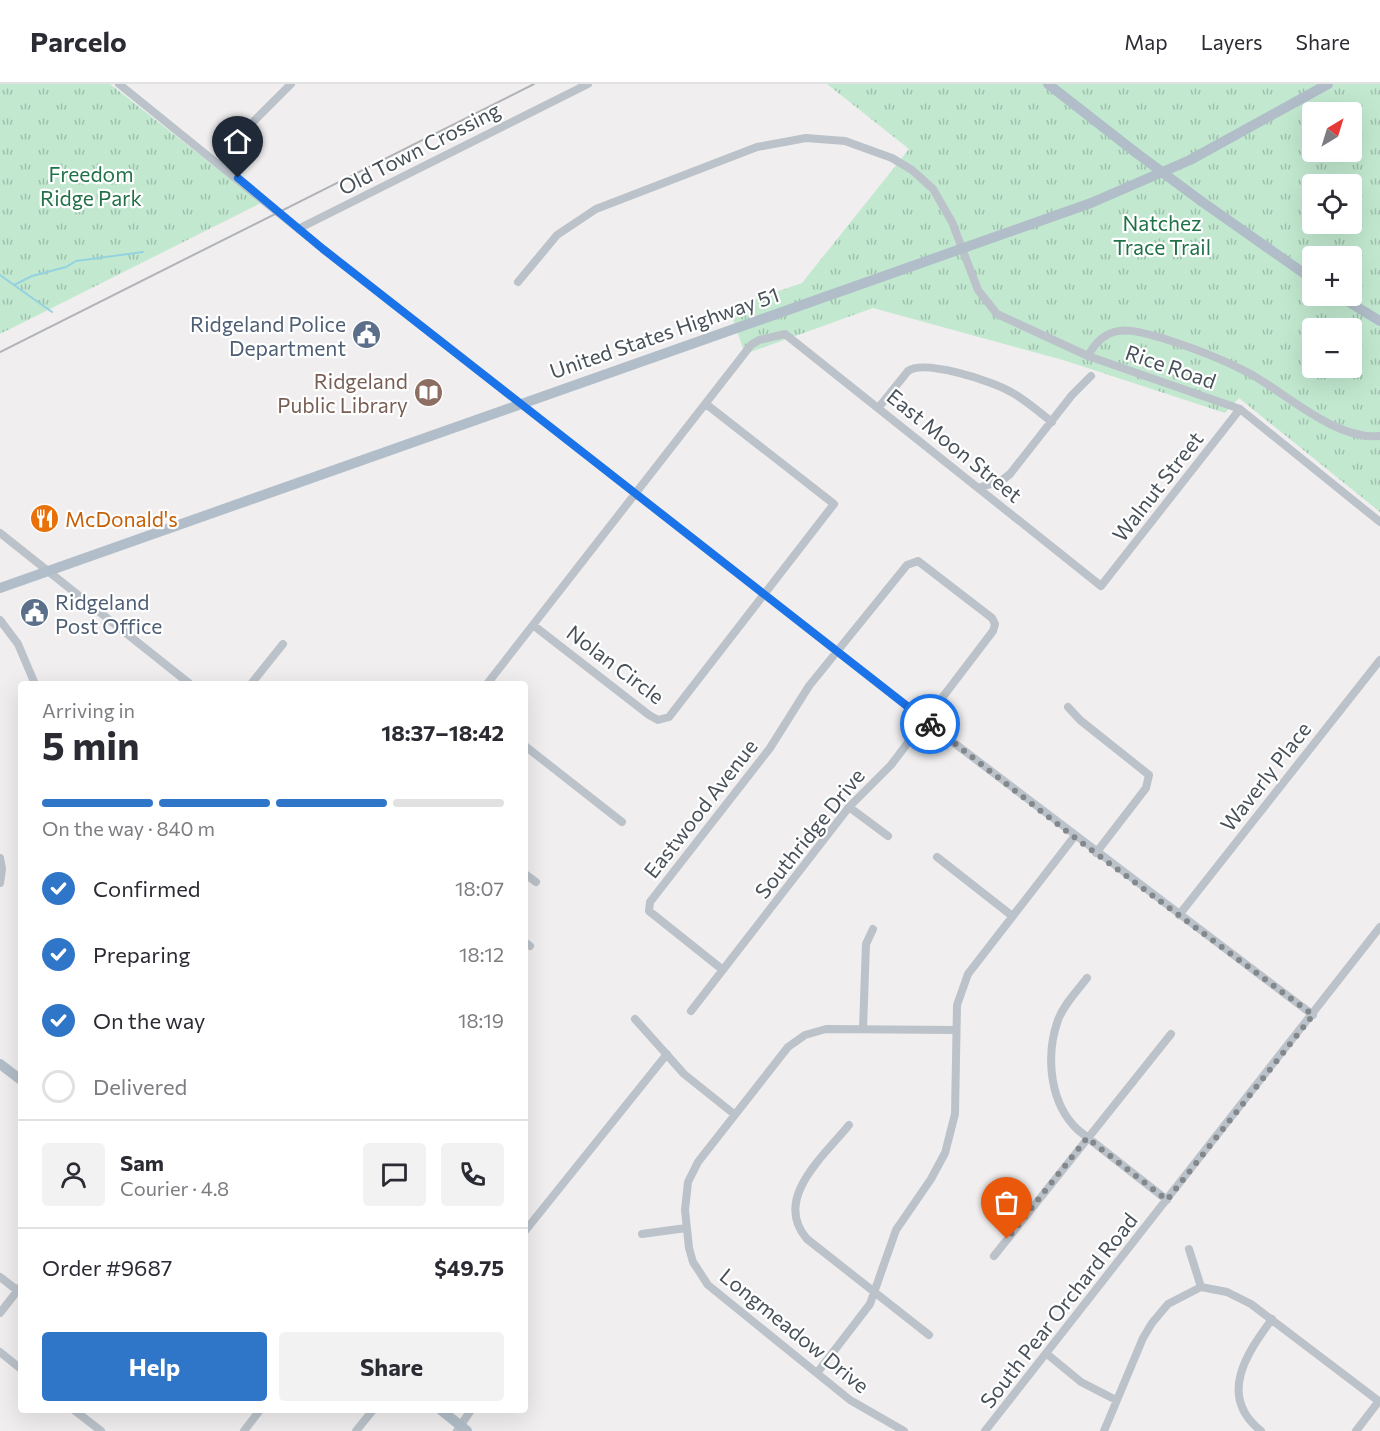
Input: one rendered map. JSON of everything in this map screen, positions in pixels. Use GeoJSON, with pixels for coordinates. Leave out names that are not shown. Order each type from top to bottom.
{"type":"FeatureCollection","features":[{"type":"Feature","properties":{"kind":"main road"},"geometry":{"type":"LineString","coordinates":[[1048,84],[1201,201],[1302,272]]}},
{"type":"Feature","properties":{"kind":"main road","name":"United States Highway 51"},"geometry":{"type":"LineString","coordinates":[[0,588],[1091,202],[1190,160],[1328,84]]}},
{"type":"Feature","properties":{"kind":"main road"},"geometry":{"type":"LineString","coordinates":[[1355,306],[1380,321]]}},
{"type":"Feature","properties":{"kind":"main road"},"geometry":{"type":"LineString","coordinates":[[0,1064],[18,1078]]}},
{"type":"Feature","properties":{"kind":"main road"},"geometry":{"type":"LineString","coordinates":[[444,1413],[462,1429]]}},
{"type":"Feature","properties":{"kind":"street"},"geometry":{"type":"LineString","coordinates":[[119,84],[221,164],[298,229],[1074,837],[1313,1015]]}},
{"type":"Feature","properties":{"kind":"street"},"geometry":{"type":"LineString","coordinates":[[221,164],[254,122],[291,84]]}},
{"type":"Feature","properties":{"kind":"street","name":"Old Town Crossing"},"geometry":{"type":"LineString","coordinates":[[298,229],[588,84]]}},
{"type":"Feature","properties":{"kind":"street","name":"Rice Road"},"geometry":{"type":"LineString","coordinates":[[518,282],[557,235],[596,208],[758,147],[806,138],[830,138],[858,144],[892,158],[912,170],[933,189],[952,222],[960,248],[978,290],[997,314],[1088,356],[1240,409],[1380,522]]}},
{"type":"Feature","properties":{"kind":"street"},"geometry":{"type":"LineString","coordinates":[[1088,356],[1096,340],[1108,332],[1131,331],[1153,336],[1232,364],[1342,430],[1362,436],[1380,436]]}},
{"type":"Feature","properties":{"kind":"street","name":"East Moon Street"},"geometry":{"type":"LineString","coordinates":[[706,404],[751,345],[759,340],[785,334],[981,487],[1101,586]]}},
{"type":"Feature","properties":{"kind":"street"},"geometry":{"type":"LineString","coordinates":[[879,407],[914,366],[929,366],[1000,386],[1022,399],[1052,422]]}},
{"type":"Feature","properties":{"kind":"street"},"geometry":{"type":"LineString","coordinates":[[981,487],[1001,482],[1010,474],[1072,394],[1091,376]]}},
{"type":"Feature","properties":{"kind":"street"},"geometry":{"type":"LineString","coordinates":[[489,681],[706,404],[834,504],[764,594]]}},
{"type":"Feature","properties":{"kind":"street","name":"Walnut Street"},"geometry":{"type":"LineString","coordinates":[[1101,586],[1240,409]]}},
{"type":"Feature","properties":{"kind":"street"},"geometry":{"type":"LineString","coordinates":[[0,533],[186,681]]}},
{"type":"Feature","properties":{"kind":"street","name":"Southridge Drive"},"geometry":{"type":"LineString","coordinates":[[691,1011],[849,807],[891,765],[993,631],[995,624],[992,618],[921,563],[914,561],[907,565],[838,652]]}},
{"type":"Feature","properties":{"kind":"street","name":"Nolan Circle"},"geometry":{"type":"LineString","coordinates":[[534,625],[658,720],[669,717],[764,594]]}},
{"type":"Feature","properties":{"kind":"street"},"geometry":{"type":"LineString","coordinates":[[0,620],[18,644],[34,681]]}},
{"type":"Feature","properties":{"kind":"street"},"geometry":{"type":"LineString","coordinates":[[253,681],[283,644]]}},
{"type":"Feature","properties":{"kind":"street","name":"Eastwood Avenue"},"geometry":{"type":"LineString","coordinates":[[723,970],[649,911],[648,906],[770,748],[808,686],[838,652]]}},
{"type":"Feature","properties":{"kind":"street","name":"Waverly Place"},"geometry":{"type":"LineString","coordinates":[[1179,915],[1380,660]]}},
{"type":"Feature","properties":{"kind":"street"},"geometry":{"type":"LineString","coordinates":[[1068,707],[1080,720],[1149,776],[1146,788],[1096,853]]}},
{"type":"Feature","properties":{"kind":"street"},"geometry":{"type":"LineString","coordinates":[[528,748],[622,822]]}},
{"type":"Feature","properties":{"kind":"street"},"geometry":{"type":"LineString","coordinates":[[849,807],[888,836]]}},
{"type":"Feature","properties":{"kind":"street"},"geometry":{"type":"LineString","coordinates":[[817,1373],[859,1319],[875,1293],[896,1230],[938,1168],[949,1143],[955,1114],[957,1005],[968,974],[1011,915],[1074,837]]}},
{"type":"Feature","properties":{"kind":"street"},"geometry":{"type":"LineString","coordinates":[[937,857],[1011,915]]}},
{"type":"Feature","properties":{"kind":"street"},"geometry":{"type":"LineString","coordinates":[[0,858],[3,869],[0,883]]}},
{"type":"Feature","properties":{"kind":"street"},"geometry":{"type":"LineString","coordinates":[[528,876],[536,882]]}},
{"type":"Feature","properties":{"kind":"street","name":"South Pear Orchard Road"},"geometry":{"type":"LineString","coordinates":[[985,1431],[1380,927]]}},
{"type":"Feature","properties":{"kind":"street"},"geometry":{"type":"LineString","coordinates":[[863,1029],[866,944],[873,928]]}},
{"type":"Feature","properties":{"kind":"street"},"geometry":{"type":"LineString","coordinates":[[1088,978],[1063,1010],[1053,1045],[1053,1088],[1057,1101],[1068,1121],[1167,1200]]}},
{"type":"Feature","properties":{"kind":"street"},"geometry":{"type":"LineString","coordinates":[[634,1019],[693,1083],[734,1114]]}},
{"type":"Feature","properties":{"kind":"street","name":"Longmeadow Drive"},"geometry":{"type":"LineString","coordinates":[[904,1431],[850,1400],[708,1285],[693,1262],[686,1228],[686,1194],[692,1171],[734,1114],[794,1042],[814,1031],[826,1029],[956,1030]]}},
{"type":"Feature","properties":{"kind":"street"},"geometry":{"type":"LineString","coordinates":[[994,1256],[1171,1035]]}},
{"type":"Feature","properties":{"kind":"street"},"geometry":{"type":"LineString","coordinates":[[528,1227],[667,1054]]}},
{"type":"Feature","properties":{"kind":"street"},"geometry":{"type":"LineString","coordinates":[[849,1125],[801,1185],[794,1200],[794,1216],[807,1239],[929,1335]]}},
{"type":"Feature","properties":{"kind":"street"},"geometry":{"type":"LineString","coordinates":[[642,1234],[686,1228]]}},
{"type":"Feature","properties":{"kind":"street"},"geometry":{"type":"LineString","coordinates":[[1189,1249],[1202,1287]]}},
{"type":"Feature","properties":{"kind":"street"},"geometry":{"type":"LineString","coordinates":[[0,1277],[18,1287]]}},
{"type":"Feature","properties":{"kind":"street"},"geometry":{"type":"LineString","coordinates":[[1104,1431],[1152,1323],[1168,1304],[1202,1287],[1227,1292],[1251,1304],[1379,1402],[1356,1431]]}},
{"type":"Feature","properties":{"kind":"street"},"geometry":{"type":"LineString","coordinates":[[0,1313],[18,1289]]}},
{"type":"Feature","properties":{"kind":"street"},"geometry":{"type":"LineString","coordinates":[[1262,1431],[1245,1410],[1239,1392],[1240,1373],[1248,1352],[1272,1319]]}},
{"type":"Feature","properties":{"kind":"street"},"geometry":{"type":"LineString","coordinates":[[0,1352],[18,1367]]}},
{"type":"Feature","properties":{"kind":"street"},"geometry":{"type":"LineString","coordinates":[[1047,1354],[1081,1382],[1116,1400]]}},
{"type":"Feature","properties":{"kind":"street"},"geometry":{"type":"LineString","coordinates":[[78,1413],[101,1431]]}},
{"type":"Feature","properties":{"kind":"street"},"geometry":{"type":"LineString","coordinates":[[244,1431],[258,1413]]}},
{"type":"Feature","properties":{"kind":"street"},"geometry":{"type":"LineString","coordinates":[[357,1431],[371,1413]]}},
{"type":"Feature","properties":{"kind":"street"},"geometry":{"type":"LineString","coordinates":[[462,1429],[470,1413]]}},
{"type":"Feature","properties":{"kind":"green space","name":"Freedom Ridge Park"},"geometry":{"type":"Polygon","coordinates":[[[0,84],[110,84],[261,203],[0,334],[0,84]]]}},
{"type":"Feature","properties":{"kind":"green space","name":"Natchez Trace Trail"},"geometry":{"type":"Polygon","coordinates":[[[827,84],[1380,84],[1380,512],[1239,398],[1225,413],[1063,360],[873,308],[745,354],[729,308],[802,283],[909,149],[827,84]]]}},
{"type":"Feature","properties":{"kind":"waterway"},"geometry":{"type":"LineString","coordinates":[[52,312],[14,285],[32,276],[66,267],[76,261],[143,252]]}},
{"type":"Feature","properties":{"kind":"waterway"},"geometry":{"type":"LineString","coordinates":[[0,275],[14,285]]}},
{"type":"Feature","properties":{"kind":"railway"},"geometry":{"type":"LineString","coordinates":[[0,352],[534,84]]}},
{"type":"Feature","properties":{"kind":"way so far"},"geometry":{"type":"LineString","coordinates":[[930,724],[1074,837],[1313,1015],[1167,1200],[1087,1138],[1007,1239]]}},
{"type":"Feature","properties":{"kind":"place","name":"Ridgeland Police Department"},"geometry":{"type":"Point","coordinates":[367,335]}},
{"type":"Feature","properties":{"kind":"place","name":"Ridgeland Public Library"},"geometry":{"type":"Point","coordinates":[429,392]}},
{"type":"Feature","properties":{"kind":"place","name":"McDonald's"},"geometry":{"type":"Point","coordinates":[44,518]}},
{"type":"Feature","properties":{"kind":"place","name":"Ridgeland Post Office"},"geometry":{"type":"Point","coordinates":[34,613]}},
{"type":"Feature","properties":{"kind":"route"},"geometry":{"type":"LineString","coordinates":[[238,178],[323,249],[930,724]]}}]}
